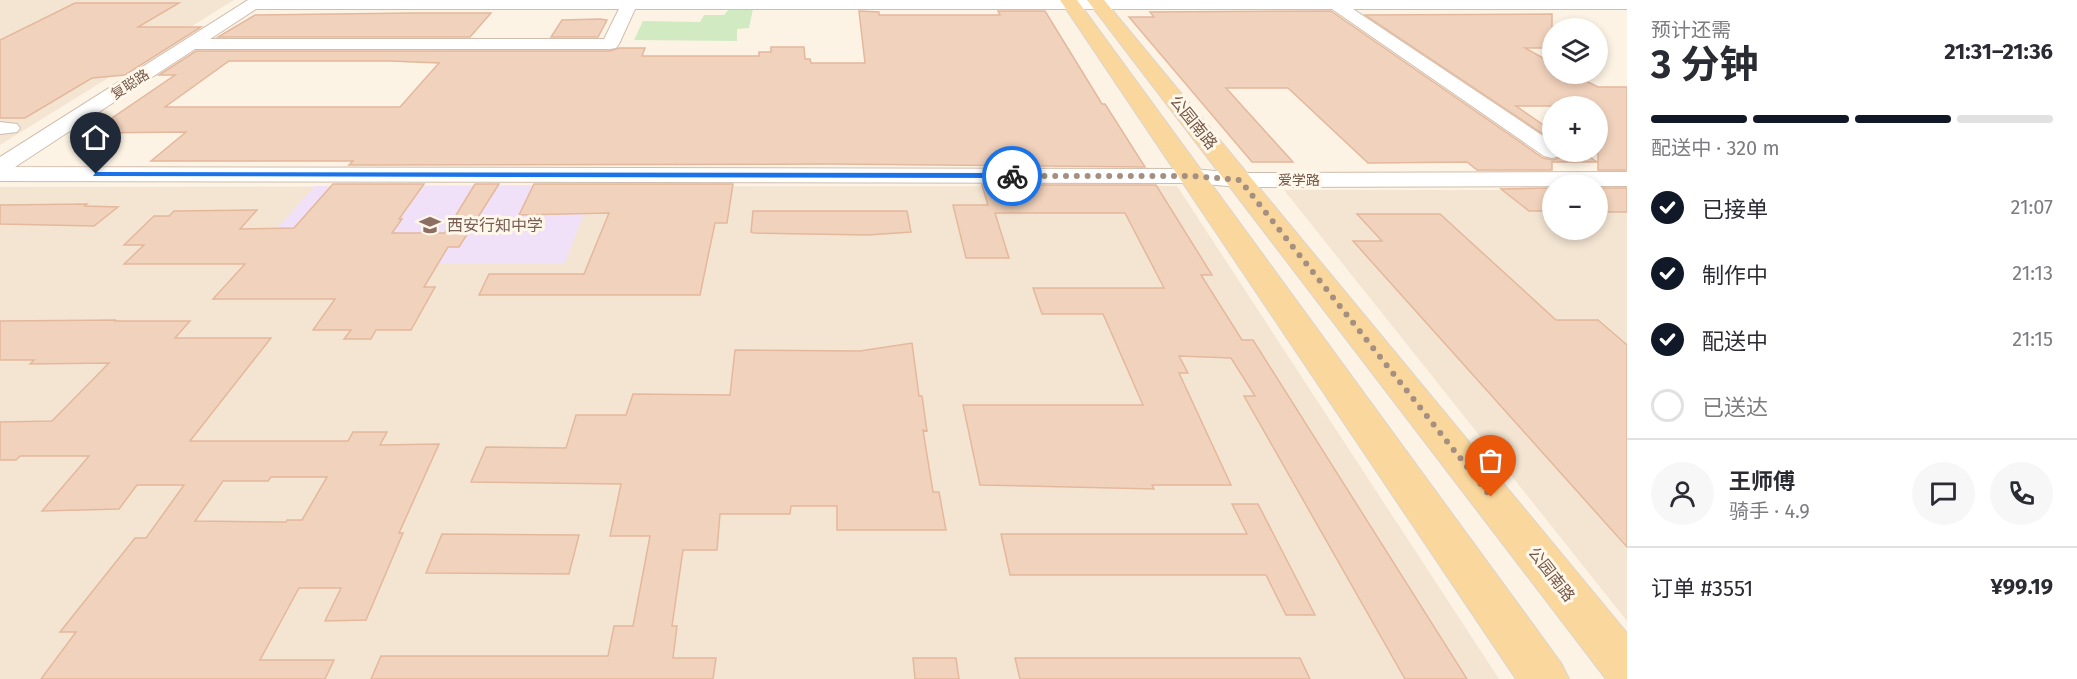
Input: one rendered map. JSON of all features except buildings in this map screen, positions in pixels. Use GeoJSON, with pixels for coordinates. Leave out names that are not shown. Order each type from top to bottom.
{"type":"FeatureCollection","features":[{"type":"Feature","properties":{"kind":"main road","name":"公园南路"},"geometry":{"type":"LineString","coordinates":[[1083,2],[1192,176],[1544,679]]}},
{"type":"Feature","properties":{"kind":"main road","name":"公园南路"},"geometry":{"type":"LineString","coordinates":[[1083,2],[1240,180],[1619,656]]}},
{"type":"Feature","properties":{"kind":"street"},"geometry":{"type":"LineString","coordinates":[[256,2],[1627,4]]}},
{"type":"Feature","properties":{"kind":"street","name":"复聪路"},"geometry":{"type":"LineString","coordinates":[[0,167],[256,2]]}},
{"type":"Feature","properties":{"kind":"street"},"geometry":{"type":"LineString","coordinates":[[192,44],[610,44],[629,4]]}},
{"type":"Feature","properties":{"kind":"street"},"geometry":{"type":"LineString","coordinates":[[1336,4],[1542,144]]}},
{"type":"Feature","properties":{"kind":"street"},"geometry":{"type":"LineString","coordinates":[[1569,162],[1586,174]]}},
{"type":"Feature","properties":{"kind":"street","name":"爱学路"},"geometry":{"type":"LineString","coordinates":[[0,174],[1192,176],[1240,180],[1542,179]]}},
{"type":"Feature","properties":{"kind":"street","name":"爱学路"},"geometry":{"type":"LineString","coordinates":[[1608,179],[1627,179]]}},
{"type":"Feature","properties":{"kind":"shaded area"},"geometry":{"type":"Polygon","coordinates":[[[0,0],[234,0],[0,145],[0,0]]]}},
{"type":"Feature","properties":{"kind":"shaded area","name":"西安行知中学"},"geometry":{"type":"Polygon","coordinates":[[[595,185],[565,263],[244,265],[315,186],[595,185]]]}},
{"type":"Feature","properties":{"kind":"shaded area"},"geometry":{"type":"Polygon","coordinates":[[[1177,186],[1499,679],[0,679],[0,187],[1177,186]]]}},
{"type":"Feature","properties":{"kind":"shaded area"},"geometry":{"type":"Polygon","coordinates":[[[1284,190],[1542,190],[1542,240],[1608,240],[1608,190],[1627,190],[1627,621],[1284,190]]]}},
{"type":"Feature","properties":{"kind":"green space"},"geometry":{"type":"Polygon","coordinates":[[[729,9],[753,9],[749,28],[737,29],[737,41],[634,40],[643,21],[700,22],[704,15],[724,15],[729,9]]]}},
{"type":"Feature","properties":{"kind":"way so far"},"geometry":{"type":"LineString","coordinates":[[1012,176],[1192,176],[1240,180],[1491,497]]}},
{"type":"Feature","properties":{"kind":"place","name":"西安行知中学"},"geometry":{"type":"Point","coordinates":[430,225]}},
{"type":"Feature","properties":{"kind":"route"},"geometry":{"type":"LineString","coordinates":[[96,174],[1012,176]]}}]}
